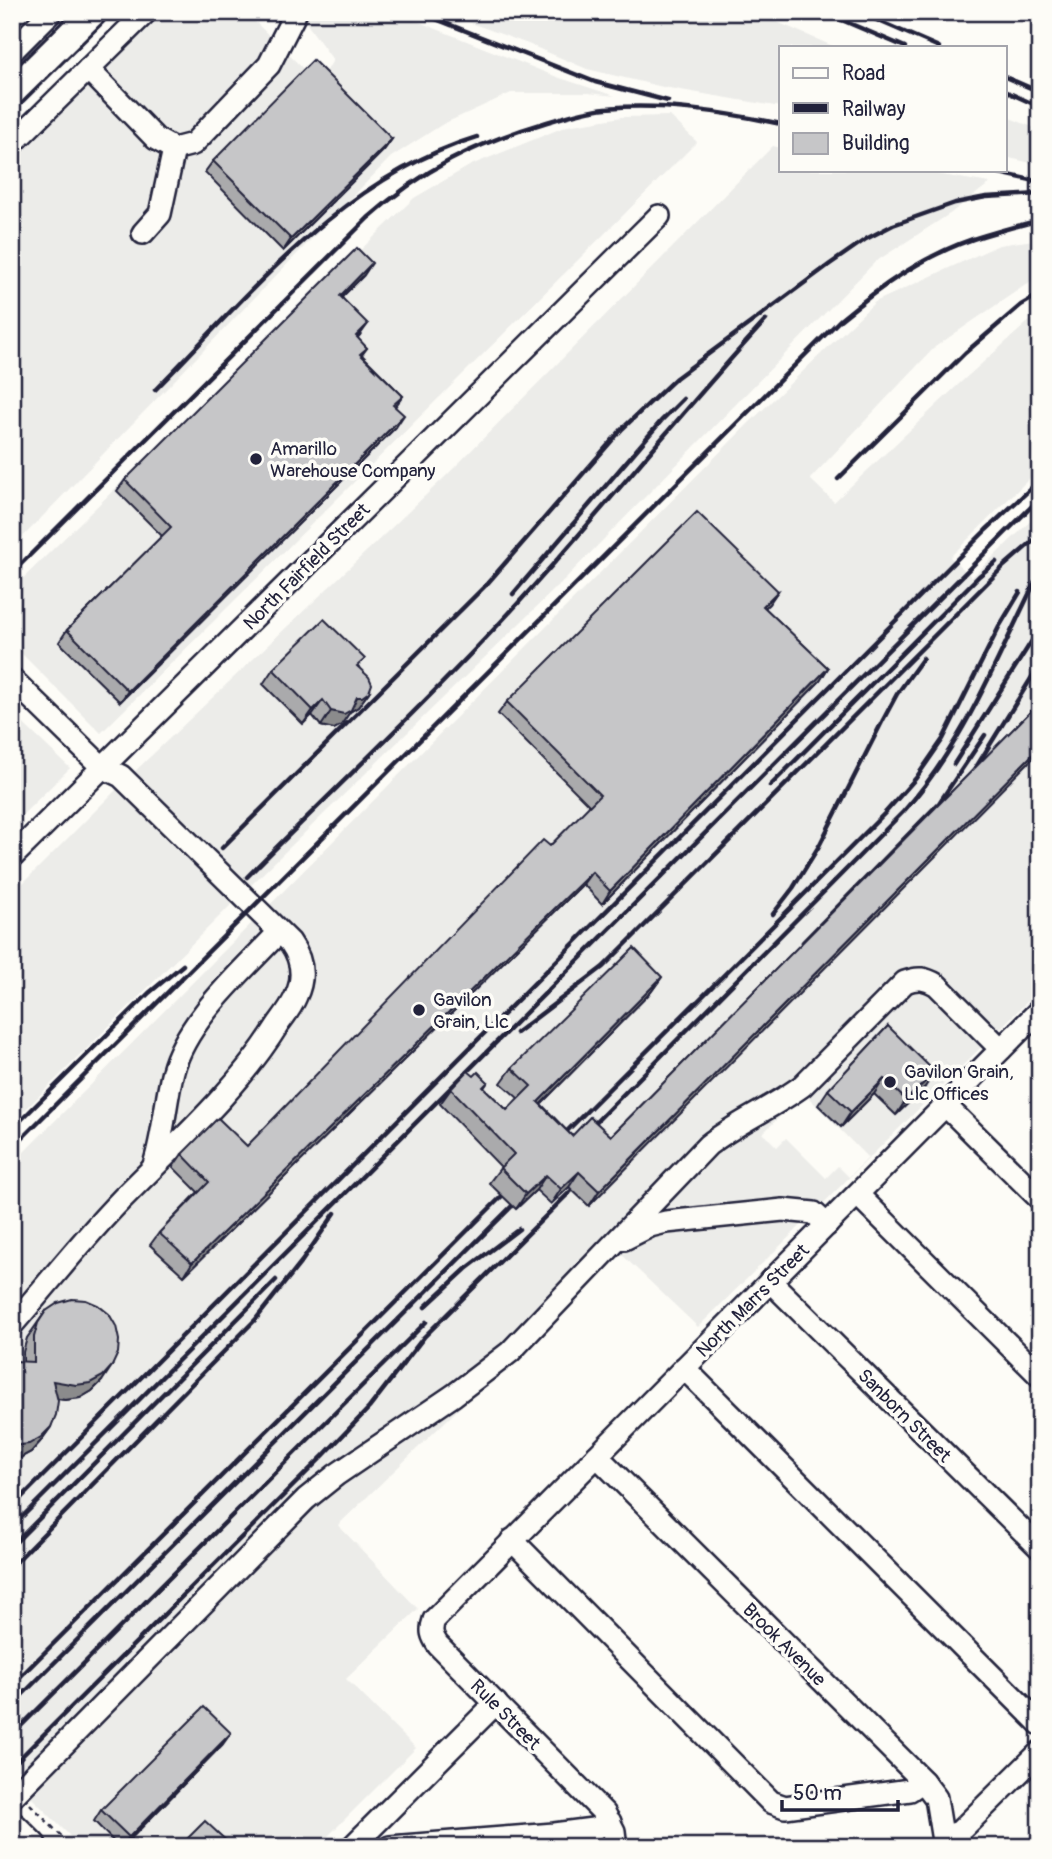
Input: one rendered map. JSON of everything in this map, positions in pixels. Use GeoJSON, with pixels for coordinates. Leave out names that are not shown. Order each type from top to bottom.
{"type":"FeatureCollection","features":[{"type":"Feature","properties":{"kind":"highway"},"geometry":{"type":"LineString","coordinates":[[12,1829],[30,1847]]}},
{"type":"Feature","properties":{"kind":"main road"},"geometry":{"type":"LineString","coordinates":[[12,92],[93,12]]}},
{"type":"Feature","properties":{"kind":"street"},"geometry":{"type":"LineString","coordinates":[[12,144],[146,12]]}},
{"type":"Feature","properties":{"kind":"street"},"geometry":{"type":"LineString","coordinates":[[88,69],[156,138],[174,149],[193,144],[269,65],[297,13]]}},
{"type":"Feature","properties":{"kind":"street"},"geometry":{"type":"LineString","coordinates":[[12,51],[47,14]]}},
{"type":"Feature","properties":{"kind":"street"},"geometry":{"type":"LineString","coordinates":[[143,233],[160,214],[174,149]]}},
{"type":"Feature","properties":{"kind":"street","name":"North Fairfield Street"},"geometry":{"type":"LineString","coordinates":[[12,857],[659,216]]}},
{"type":"Feature","properties":{"kind":"street"},"geometry":{"type":"LineString","coordinates":[[12,679],[102,766],[121,776],[279,932],[298,953],[302,967],[302,980],[296,996],[239,1081],[118,1204],[12,1325]]}},
{"type":"Feature","properties":{"kind":"street"},"geometry":{"type":"LineString","coordinates":[[153,1167],[163,1131],[174,1069],[190,1034],[212,1004],[279,932]]}},
{"type":"Feature","properties":{"kind":"street"},"geometry":{"type":"LineString","coordinates":[[15,1794],[306,1499],[336,1475],[454,1395],[510,1352],[708,1144],[731,1127],[802,1086],[905,982],[916,977],[937,985],[1001,1049]]}},
{"type":"Feature","properties":{"kind":"street","name":"North Marrs Street"},"geometry":{"type":"LineString","coordinates":[[470,1583],[1001,1049],[1037,1017]]}},
{"type":"Feature","properties":{"kind":"street"},"geometry":{"type":"LineString","coordinates":[[946,1106],[1040,1199]]}},
{"type":"Feature","properties":{"kind":"street"},"geometry":{"type":"LineString","coordinates":[[858,1195],[1040,1376]]}},
{"type":"Feature","properties":{"kind":"street"},"geometry":{"type":"LineString","coordinates":[[610,1247],[650,1226],[666,1222],[758,1212],[805,1210],[814,1213],[828,1225]]}},
{"type":"Feature","properties":{"kind":"street","name":"Sanborn Street"},"geometry":{"type":"LineString","coordinates":[[770,1281],[1040,1548]]}},
{"type":"Feature","properties":{"kind":"street"},"geometry":{"type":"LineString","coordinates":[[684,1368],[1040,1724]]}},
{"type":"Feature","properties":{"kind":"street","name":"Brook Avenue"},"geometry":{"type":"LineString","coordinates":[[597,1456],[923,1781],[936,1798],[943,1842]]}},
{"type":"Feature","properties":{"kind":"street"},"geometry":{"type":"LineString","coordinates":[[512,1540],[771,1802],[785,1807],[910,1790],[923,1781]]}},
{"type":"Feature","properties":{"kind":"street","name":"Rule Street"},"geometry":{"type":"LineString","coordinates":[[470,1583],[433,1620],[432,1637],[596,1804],[610,1822],[616,1847]]}},
{"type":"Feature","properties":{"kind":"street"},"geometry":{"type":"LineString","coordinates":[[359,1845],[496,1703]]}},
{"type":"Feature","properties":{"kind":"street"},"geometry":{"type":"LineString","coordinates":[[943,1842],[958,1832],[1040,1752]]}},
{"type":"Feature","properties":{"kind":"street"},"geometry":{"type":"LineString","coordinates":[[390,1847],[593,1829],[610,1822]]}},
{"type":"Feature","properties":{"kind":"path"},"geometry":{"type":"LineString","coordinates":[[15,1794],[72,1847]]}},
{"type":"Feature","properties":{"kind":"shaded area"},"geometry":{"type":"Polygon","coordinates":[[[163,12],[245,12],[319,84],[333,60],[307,24],[305,12],[394,12],[557,77],[615,96],[588,93],[511,93],[443,124],[391,157],[12,548],[12,163],[163,12]]]}},
{"type":"Feature","properties":{"kind":"shaded area"},"geometry":{"type":"Polygon","coordinates":[[[441,12],[754,12],[833,46],[779,46],[779,107],[663,87],[587,69],[441,12]]]}},
{"type":"Feature","properties":{"kind":"shaded area"},"geometry":{"type":"Polygon","coordinates":[[[670,116],[697,142],[101,733],[12,644],[12,589],[414,198],[471,165],[567,126],[622,117],[670,116]]]}},
{"type":"Feature","properties":{"kind":"shaded area"},"geometry":{"type":"Polygon","coordinates":[[[1006,116],[1040,130],[1040,165],[1006,157],[1006,116]]]}},
{"type":"Feature","properties":{"kind":"shaded area"},"geometry":{"type":"Polygon","coordinates":[[[773,146],[779,148],[779,172],[924,172],[990,183],[951,213],[875,262],[559,585],[12,1123],[12,894],[132,774],[446,476],[773,146]]]}},
{"type":"Feature","properties":{"kind":"shaded area"},"geometry":{"type":"Polygon","coordinates":[[[1040,239],[1040,275],[935,347],[810,479],[834,502],[960,383],[1027,323],[1040,316],[1040,468],[950,557],[972,577],[1040,512],[1040,989],[698,1327],[620,1253],[338,1525],[418,1609],[346,1679],[416,1748],[317,1847],[81,1847],[12,1778],[12,1164],[750,422],[875,302],[999,245],[1040,239]],[[804,1093],[763,1133],[777,1147],[786,1138],[826,1178],[838,1166],[849,1177],[868,1158],[804,1093]]]}},
{"type":"Feature","properties":{"kind":"shaded area"},"geometry":{"type":"Polygon","coordinates":[[[12,713],[70,768],[12,825],[12,713]]]}},
{"type":"Feature","properties":{"kind":"building"},"geometry":{"type":"Polygon","coordinates":[[[313,60],[392,139],[291,239],[213,161],[313,60]]]}},
{"type":"Feature","properties":{"kind":"building","name":"Amarillo Warehouse Company"},"geometry":{"type":"Polygon","coordinates":[[[357,248],[372,263],[340,296],[368,324],[356,336],[367,348],[360,354],[403,396],[393,405],[404,415],[128,691],[67,630],[171,527],[125,480],[357,248]]]}},
{"type":"Feature","properties":{"kind":"building"},"geometry":{"type":"Polygon","coordinates":[[[697,512],[778,591],[763,606],[828,668],[610,891],[592,872],[192,1263],[159,1233],[209,1182],[182,1154],[218,1118],[247,1146],[543,840],[550,846],[600,795],[507,702],[697,512]]]}},
{"type":"Feature","properties":{"kind":"building"},"geometry":{"type":"Polygon","coordinates":[[[324,619],[365,659],[357,666],[369,677],[372,684],[369,692],[357,697],[351,710],[344,714],[331,711],[323,700],[313,710],[273,669],[324,619]]]}},
{"type":"Feature","properties":{"kind":"building"},"geometry":{"type":"Polygon","coordinates":[[[1040,702],[1040,747],[599,1191],[579,1172],[561,1189],[546,1175],[526,1194],[500,1168],[514,1154],[451,1089],[468,1071],[474,1076],[478,1072],[488,1082],[483,1087],[507,1110],[531,1086],[512,1068],[634,948],[662,977],[538,1102],[572,1136],[590,1117],[611,1136],[1040,702]]]}},
{"type":"Feature","properties":{"kind":"building"},"geometry":{"type":"Polygon","coordinates":[[[888,1026],[935,1072],[906,1100],[884,1079],[851,1112],[828,1090],[888,1026]]]}},
{"type":"Feature","properties":{"kind":"building"},"geometry":{"type":"Polygon","coordinates":[[[72,1299],[86,1300],[109,1314],[116,1326],[118,1353],[103,1376],[90,1383],[76,1385],[53,1381],[58,1401],[51,1427],[29,1444],[12,1446],[12,1361],[34,1362],[34,1337],[38,1323],[46,1311],[58,1303],[72,1299]]]}},
{"type":"Feature","properties":{"kind":"building"},"geometry":{"type":"Polygon","coordinates":[[[204,1707],[231,1733],[129,1837],[101,1810],[204,1707]]]}},
{"type":"Feature","properties":{"kind":"building"},"geometry":{"type":"Polygon","coordinates":[[[205,1821],[231,1845],[179,1847],[205,1821]]]}},
{"type":"Feature","properties":{"kind":"railway"},"geometry":{"type":"LineString","coordinates":[[418,12],[595,82],[668,101]]}},
{"type":"Feature","properties":{"kind":"railway"},"geometry":{"type":"LineString","coordinates":[[823,12],[903,46]]}},
{"type":"Feature","properties":{"kind":"railway"},"geometry":{"type":"LineString","coordinates":[[858,12],[937,46]]}},
{"type":"Feature","properties":{"kind":"railway"},"geometry":{"type":"LineString","coordinates":[[1006,77],[1040,92]]}},
{"type":"Feature","properties":{"kind":"railway"},"geometry":{"type":"LineString","coordinates":[[1006,91],[1040,107]]}},
{"type":"Feature","properties":{"kind":"railway"},"geometry":{"type":"LineString","coordinates":[[12,573],[368,218],[429,172],[472,149],[519,131],[598,109],[672,108],[716,112],[779,124]]}},
{"type":"Feature","properties":{"kind":"railway"},"geometry":{"type":"LineString","coordinates":[[155,390],[263,278],[341,209],[383,180],[428,156],[477,137]]}},
{"type":"Feature","properties":{"kind":"railway"},"geometry":{"type":"LineString","coordinates":[[995,172],[1040,182]]}},
{"type":"Feature","properties":{"kind":"railway"},"geometry":{"type":"LineString","coordinates":[[222,848],[486,585],[622,429],[676,378],[830,264],[866,239],[893,225],[955,203],[986,197],[1040,194]]}},
{"type":"Feature","properties":{"kind":"railway"},"geometry":{"type":"LineString","coordinates":[[12,1148],[840,320],[886,284],[919,263],[973,239],[1040,220]]}},
{"type":"Feature","properties":{"kind":"railway"},"geometry":{"type":"LineString","coordinates":[[838,479],[965,353],[1021,305],[1040,294]]}},
{"type":"Feature","properties":{"kind":"railway"},"geometry":{"type":"LineString","coordinates":[[247,877],[497,626],[766,320]]}},
{"type":"Feature","properties":{"kind":"railway"},"geometry":{"type":"LineString","coordinates":[[513,594],[683,399]]}},
{"type":"Feature","properties":{"kind":"railway"},"geometry":{"type":"LineString","coordinates":[[12,1507],[986,530],[1040,480]]}},
{"type":"Feature","properties":{"kind":"railway"},"geometry":{"type":"LineString","coordinates":[[12,1527],[1040,498]]}},
{"type":"Feature","properties":{"kind":"railway"},"geometry":{"type":"LineString","coordinates":[[516,1033],[603,967],[1004,566],[1040,535]]}},
{"type":"Feature","properties":{"kind":"railway"},"geometry":{"type":"LineString","coordinates":[[770,786],[996,562]]}},
{"type":"Feature","properties":{"kind":"railway"},"geometry":{"type":"LineString","coordinates":[[582,1136],[903,812],[925,785],[963,727],[1040,572]]}},
{"type":"Feature","properties":{"kind":"railway"},"geometry":{"type":"LineString","coordinates":[[691,1008],[884,814],[916,778],[943,739],[999,627],[1020,592]]}},
{"type":"Feature","properties":{"kind":"railway"},"geometry":{"type":"LineString","coordinates":[[954,764],[1040,628]]}},
{"type":"Feature","properties":{"kind":"railway"},"geometry":{"type":"LineString","coordinates":[[773,914],[819,846],[897,694],[923,658]]}},
{"type":"Feature","properties":{"kind":"railway"},"geometry":{"type":"LineString","coordinates":[[970,777],[1040,664]]}},
{"type":"Feature","properties":{"kind":"railway"},"geometry":{"type":"LineString","coordinates":[[803,942],[939,803],[985,735]]}},
{"type":"Feature","properties":{"kind":"railway"},"geometry":{"type":"LineString","coordinates":[[12,1129],[149,993],[183,965]]}},
{"type":"Feature","properties":{"kind":"railway"},"geometry":{"type":"LineString","coordinates":[[555,1143],[695,1003]]}},
{"type":"Feature","properties":{"kind":"railway"},"geometry":{"type":"LineString","coordinates":[[12,1766],[323,1456],[369,1408],[424,1337],[587,1175]]}},
{"type":"Feature","properties":{"kind":"railway"},"geometry":{"type":"LineString","coordinates":[[12,1685],[515,1183]]}},
{"type":"Feature","properties":{"kind":"railway"},"geometry":{"type":"LineString","coordinates":[[12,1705],[527,1191]]}},
{"type":"Feature","properties":{"kind":"railway"},"geometry":{"type":"LineString","coordinates":[[12,1566],[256,1319],[302,1261],[335,1213]]}},
{"type":"Feature","properties":{"kind":"railway"},"geometry":{"type":"LineString","coordinates":[[425,1307],[466,1269],[519,1229]]}},
{"type":"Feature","properties":{"kind":"railway"},"geometry":{"type":"LineString","coordinates":[[12,1546],[276,1280]]}},
{"type":"Feature","properties":{"kind":"railway"},"geometry":{"type":"LineString","coordinates":[[12,1735],[426,1322]]}},
{"type":"Feature","properties":{"kind":"place","name":"Amarillo Warehouse Company"},"geometry":{"type":"Point","coordinates":[256,459]}},
{"type":"Feature","properties":{"kind":"place","name":"Gavilon Grain, Llc"},"geometry":{"type":"Point","coordinates":[419,1010]}},
{"type":"Feature","properties":{"kind":"place","name":"Gavilon Grain, Llc Offices"},"geometry":{"type":"Point","coordinates":[890,1082]}}]}
